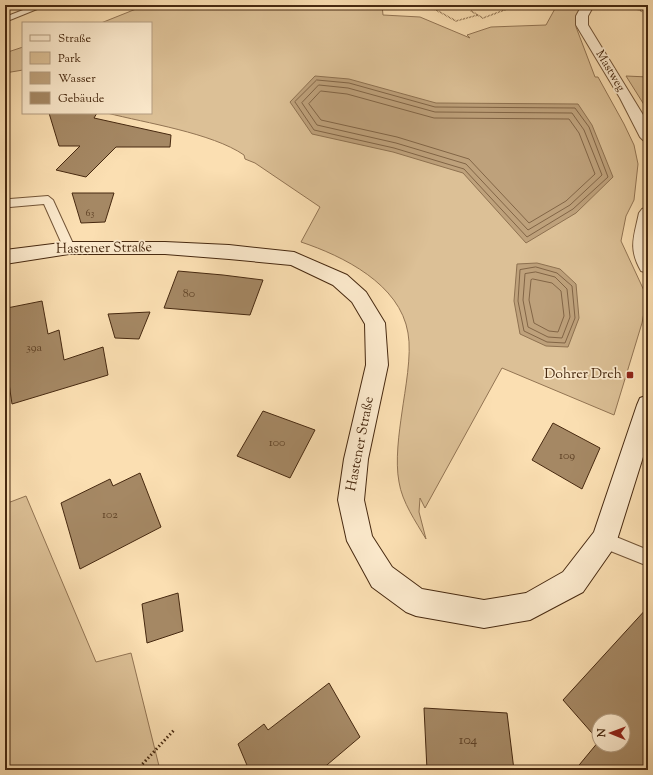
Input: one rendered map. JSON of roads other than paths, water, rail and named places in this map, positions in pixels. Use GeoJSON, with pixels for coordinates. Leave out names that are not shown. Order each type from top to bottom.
{"type":"FeatureCollection","features":[{"type":"Feature","properties":{"kind":"main road","name":"Mastweg"},"geometry":{"type":"LineString","coordinates":[[588,5],[582,16],[582,25],[627,98],[648,137]]}},
{"type":"Feature","properties":{"kind":"main road"},"geometry":{"type":"LineString","coordinates":[[648,213],[641,244],[648,266]]}},
{"type":"Feature","properties":{"kind":"main road","name":"Hastener Straße"},"geometry":{"type":"LineString","coordinates":[[5,257],[69,248],[165,248],[229,252],[294,259],[340,280],[359,297],[375,323],[377,365],[356,459],[351,500],[360,541],[382,577],[416,602],[484,614],[530,606],[573,582],[604,540],[648,405]]}},
{"type":"Feature","properties":{"kind":"lane"},"geometry":{"type":"LineString","coordinates":[[5,20],[43,5]]}},
{"type":"Feature","properties":{"kind":"lane"},"geometry":{"type":"LineString","coordinates":[[10,203],[48,200],[69,248]]}},
{"type":"Feature","properties":{"kind":"lane"},"geometry":{"type":"LineString","coordinates":[[604,540],[648,558]]}},
{"type":"Feature","properties":{"kind":"water"},"geometry":{"type":"Polygon","coordinates":[[[315,76],[349,79],[436,103],[578,104],[592,125],[613,177],[576,213],[526,243],[463,173],[393,152],[312,134],[290,102],[315,76]]]}},
{"type":"Feature","properties":{"kind":"water"},"geometry":{"type":"Polygon","coordinates":[[[537,263],[560,269],[576,284],[579,318],[568,347],[546,346],[520,334],[514,301],[517,264],[537,263]]]}},
{"type":"Feature","properties":{"kind":"place","name":"Dohrer Dreh"},"geometry":{"type":"Point","coordinates":[630,375]}}]}
